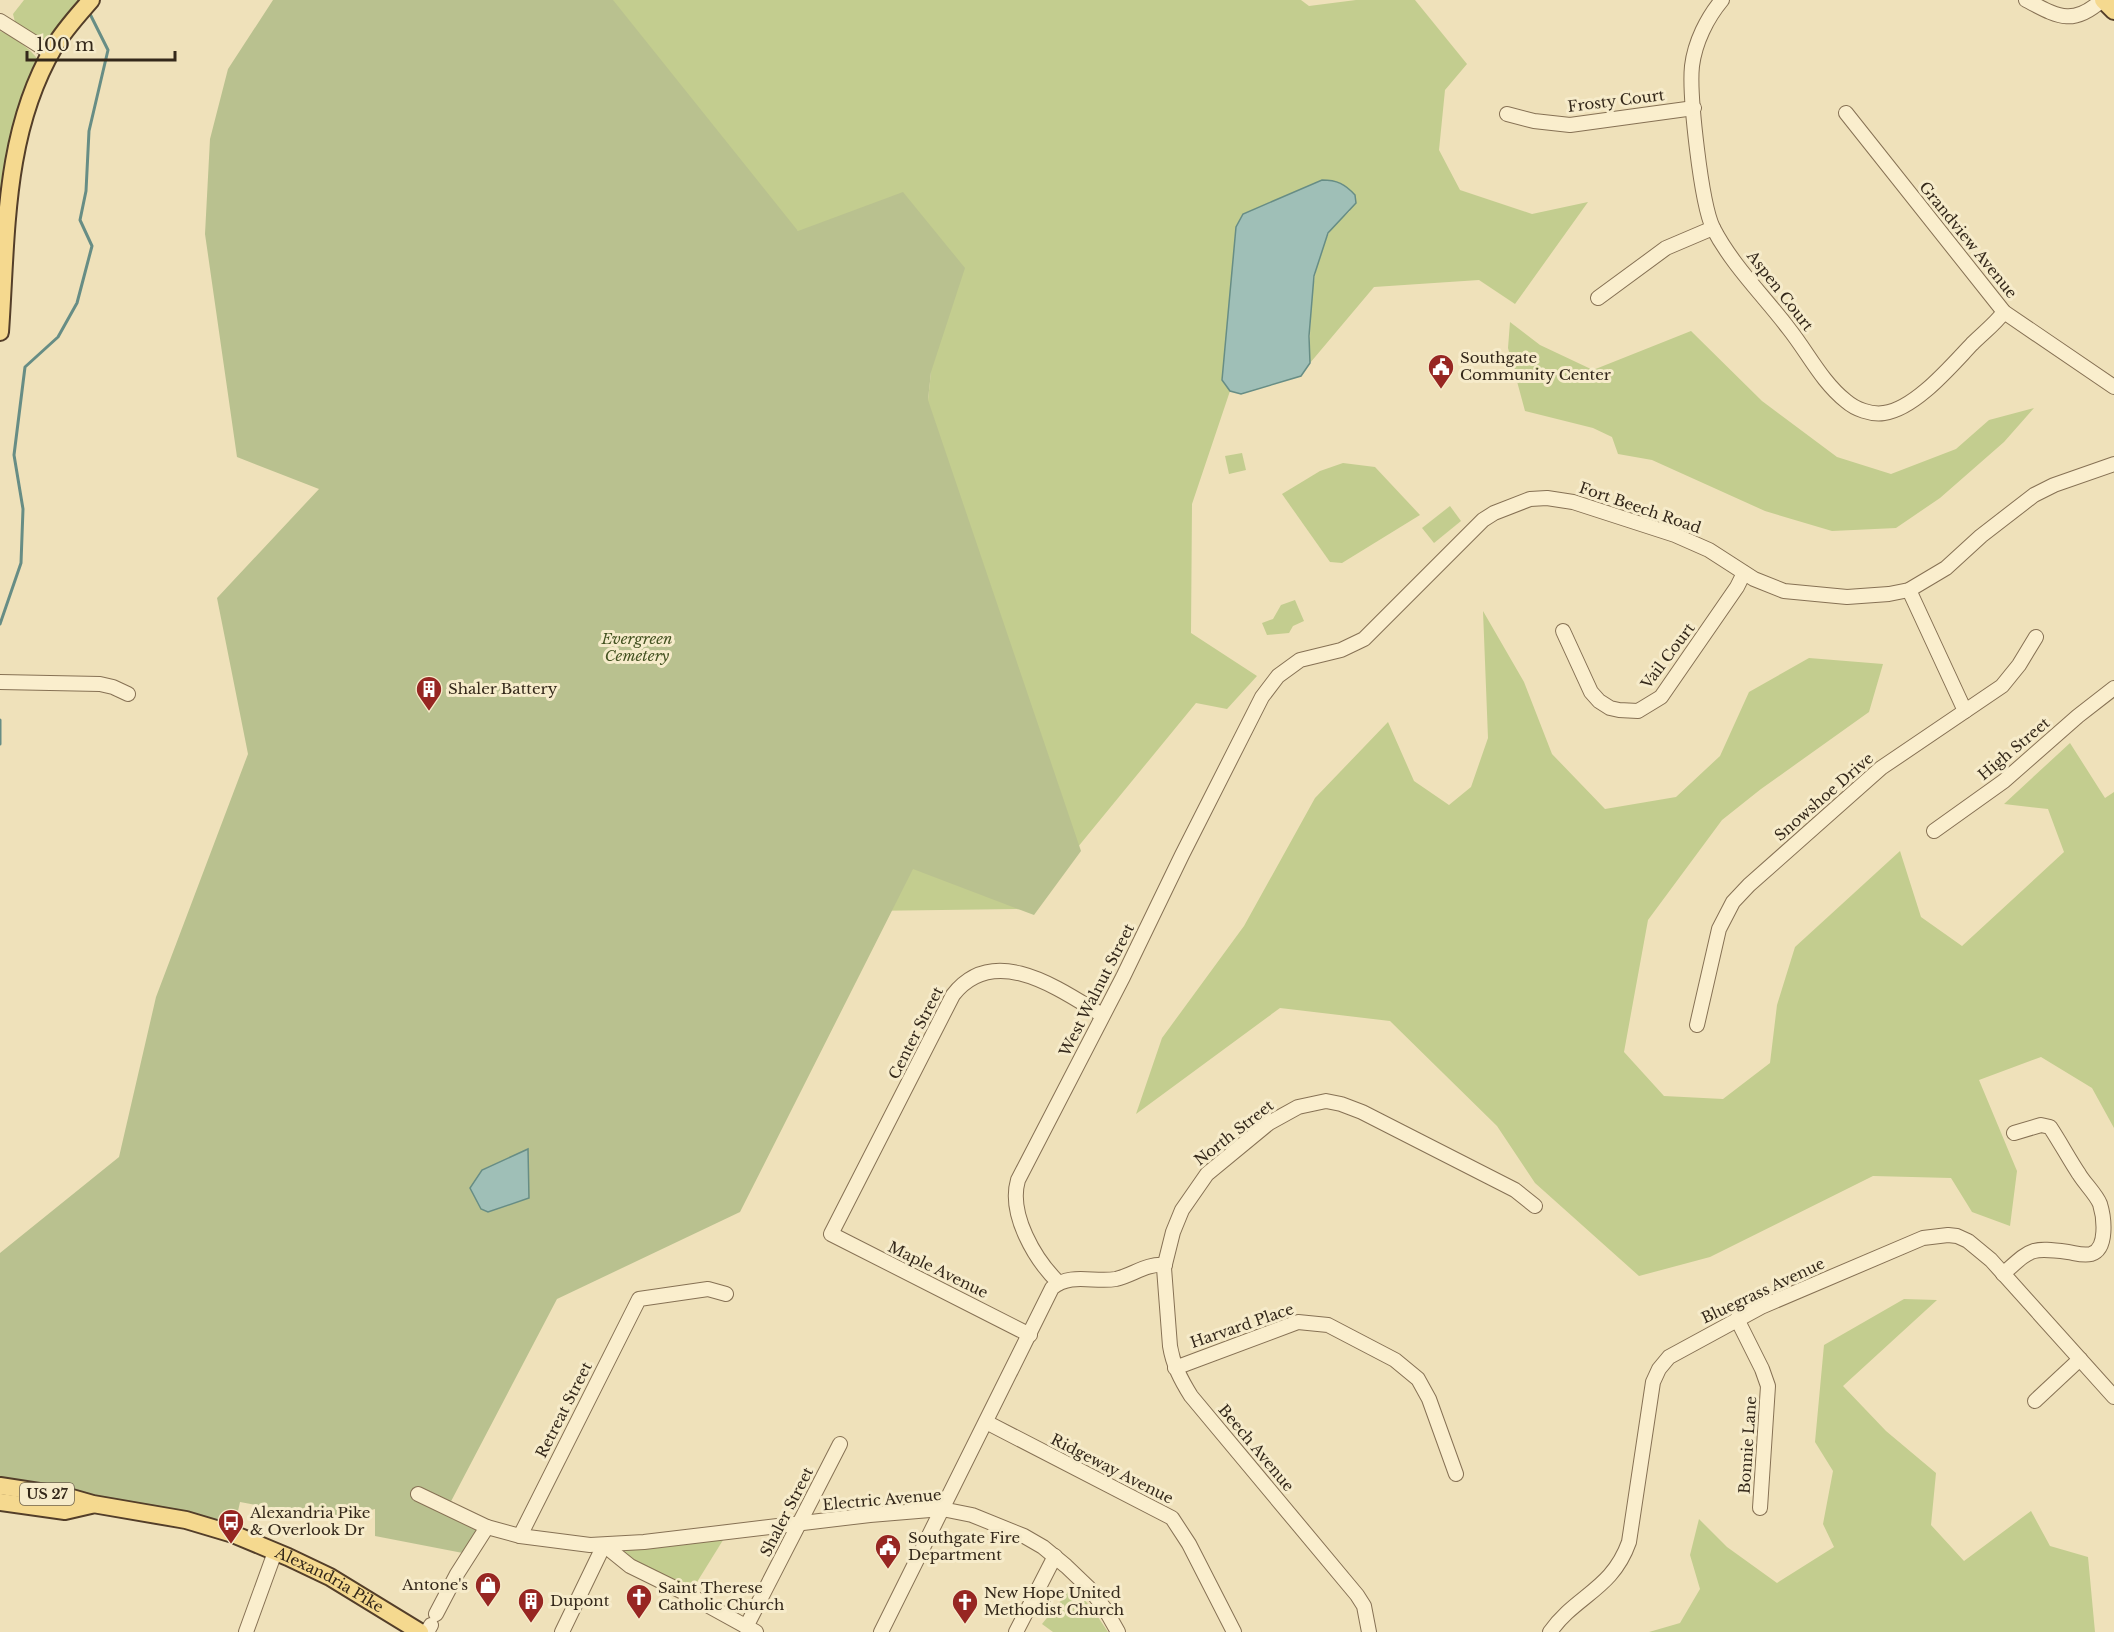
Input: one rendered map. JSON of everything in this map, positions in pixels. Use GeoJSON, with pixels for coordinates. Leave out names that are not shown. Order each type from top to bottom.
{"type":"FeatureCollection","features":[{"type":"Feature","properties":{"kind":"main road"},"geometry":{"type":"LineString","coordinates":[[0,332],[6,231],[14,155],[29,100],[51,53],[91,0]]}},
{"type":"Feature","properties":{"kind":"main road"},"geometry":{"type":"LineString","coordinates":[[2102,0],[2114,11]]}},
{"type":"Feature","properties":{"kind":"main road","name":"Alexandria Pike"},"geometry":{"type":"LineString","coordinates":[[0,1486],[65,1496],[93,1504],[186,1520],[233,1534],[330,1577],[429,1626]]}},
{"type":"Feature","properties":{"kind":"main road","name":"Alexandria Pike"},"geometry":{"type":"LineString","coordinates":[[0,1502],[65,1511],[93,1504]]}},
{"type":"Feature","properties":{"kind":"street","name":"Aspen Court"},"geometry":{"type":"LineString","coordinates":[[1722,0],[1704,28],[1696,48],[1692,68],[1694,108],[1706,205],[1713,228],[1740,269],[1790,330],[1828,383],[1846,401],[1864,411],[1883,413],[1904,406],[1948,369],[2004,312]]}},
{"type":"Feature","properties":{"kind":"street"},"geometry":{"type":"LineString","coordinates":[[2026,0],[2056,16],[2069,17],[2080,16],[2102,0]]}},
{"type":"Feature","properties":{"kind":"street"},"geometry":{"type":"LineString","coordinates":[[0,21],[51,53]]}},
{"type":"Feature","properties":{"kind":"street","name":"Frosty Court"},"geometry":{"type":"LineString","coordinates":[[1507,114],[1534,121],[1570,125],[1694,108]]}},
{"type":"Feature","properties":{"kind":"street","name":"Grandview Avenue"},"geometry":{"type":"LineString","coordinates":[[1846,113],[2004,312],[2114,387]]}},
{"type":"Feature","properties":{"kind":"street"},"geometry":{"type":"LineString","coordinates":[[1598,298],[1662,250],[1713,228]]}},
{"type":"Feature","properties":{"kind":"street","name":"Fort Beech Road"},"geometry":{"type":"LineString","coordinates":[[1448,555],[1494,513],[1519,502],[1547,498],[1573,502],[1676,535],[1709,550],[1744,573],[1771,586],[1800,594],[1864,596],[1889,594],[1909,590],[1946,568],[1981,536],[2034,495],[2054,485],[2114,464]]}},
{"type":"Feature","properties":{"kind":"street","name":"West Walnut Street"},"geometry":{"type":"LineString","coordinates":[[1059,1284],[1040,1260],[1021,1222],[1016,1208],[1016,1186],[1259,703],[1278,676],[1300,660],[1341,650],[1364,639],[1448,555]]}},
{"type":"Feature","properties":{"kind":"street","name":"Vail Court"},"geometry":{"type":"LineString","coordinates":[[1563,631],[1591,692],[1599,701],[1610,708],[1638,711],[1661,697],[1737,587],[1744,573]]}},
{"type":"Feature","properties":{"kind":"street"},"geometry":{"type":"LineString","coordinates":[[1909,590],[1965,711]]}},
{"type":"Feature","properties":{"kind":"street","name":"Snowshoe Drive"},"geometry":{"type":"LineString","coordinates":[[1697,1025],[1719,929],[1733,902],[1749,885],[1881,768],[2002,686],[2036,638]]}},
{"type":"Feature","properties":{"kind":"street"},"geometry":{"type":"LineString","coordinates":[[0,682],[100,684],[128,694]]}},
{"type":"Feature","properties":{"kind":"street","name":"High Street"},"geometry":{"type":"LineString","coordinates":[[1934,831],[2004,781],[2078,716],[2114,688]]}},
{"type":"Feature","properties":{"kind":"street","name":"Center Street"},"geometry":{"type":"LineString","coordinates":[[831,1234],[953,995],[964,983],[990,971],[1012,971],[1034,978],[1102,1015]]}},
{"type":"Feature","properties":{"kind":"street","name":"North Street"},"geometry":{"type":"LineString","coordinates":[[1165,1264],[1177,1220],[1207,1174],[1269,1123],[1289,1111],[1316,1102],[1336,1103],[1371,1116],[1515,1190],[1535,1206]]}},
{"type":"Feature","properties":{"kind":"street"},"geometry":{"type":"LineString","coordinates":[[2003,1274],[2027,1252],[2039,1248],[2083,1254],[2093,1253],[2099,1248],[2102,1239],[2103,1224],[2100,1203],[2080,1176],[2050,1127],[2041,1125],[2014,1133]]}},
{"type":"Feature","properties":{"kind":"street","name":"Maple Avenue"},"geometry":{"type":"LineString","coordinates":[[831,1234],[1030,1335]]}},
{"type":"Feature","properties":{"kind":"street","name":"Bluegrass Avenue"},"geometry":{"type":"LineString","coordinates":[[1550,1632],[1573,1607],[1607,1580],[1624,1556],[1629,1542],[1653,1382],[1659,1369],[1669,1357],[1737,1319],[1928,1236],[1948,1235],[1962,1238],[1980,1250],[2114,1397]]}},
{"type":"Feature","properties":{"kind":"street"},"geometry":{"type":"LineString","coordinates":[[881,1632],[1049,1293],[1059,1284],[1073,1279],[1114,1279],[1155,1264],[1165,1264]]}},
{"type":"Feature","properties":{"kind":"street","name":"Beech Avenue"},"geometry":{"type":"LineString","coordinates":[[1165,1264],[1169,1339],[1176,1368],[1191,1396],[1362,1603],[1369,1632]]}},
{"type":"Feature","properties":{"kind":"street","name":"Retreat Street"},"geometry":{"type":"LineString","coordinates":[[520,1536],[639,1299],[708,1289],[726,1294]]}},
{"type":"Feature","properties":{"kind":"street","name":"Bonnie Lane"},"geometry":{"type":"LineString","coordinates":[[1737,1319],[1768,1386],[1760,1508]]}},
{"type":"Feature","properties":{"kind":"street","name":"Harvard Place"},"geometry":{"type":"LineString","coordinates":[[1176,1368],[1298,1322],[1328,1325],[1395,1360],[1418,1379],[1429,1399],[1456,1474]]}},
{"type":"Feature","properties":{"kind":"street"},"geometry":{"type":"LineString","coordinates":[[2035,1401],[2080,1359]]}},
{"type":"Feature","properties":{"kind":"street","name":"Ridgeway Avenue"},"geometry":{"type":"LineString","coordinates":[[986,1422],[1172,1518],[1189,1544],[1234,1632]]}},
{"type":"Feature","properties":{"kind":"street","name":"Shaler Street"},"geometry":{"type":"LineString","coordinates":[[751,1630],[798,1524],[840,1444]]}},
{"type":"Feature","properties":{"kind":"street","name":"Electric Avenue"},"geometry":{"type":"LineString","coordinates":[[418,1494],[486,1527],[520,1536],[590,1545],[942,1509],[972,1515],[1006,1528],[1031,1540],[1055,1556],[1089,1588],[1105,1609],[1118,1632]]}},
{"type":"Feature","properties":{"kind":"street"},"geometry":{"type":"LineString","coordinates":[[429,1626],[486,1527]]}},
{"type":"Feature","properties":{"kind":"street"},"geometry":{"type":"LineString","coordinates":[[562,1632],[604,1545],[630,1566],[689,1595],[751,1630]]}},
{"type":"Feature","properties":{"kind":"street"},"geometry":{"type":"LineString","coordinates":[[246,1632],[275,1552]]}},
{"type":"Feature","properties":{"kind":"street"},"geometry":{"type":"LineString","coordinates":[[1016,1632],[1055,1556]]}},
{"type":"Feature","properties":{"kind":"green space"},"geometry":{"type":"Polygon","coordinates":[[[24,0],[84,0],[53,38],[40,40],[16,26],[13,14],[24,0]]]}},
{"type":"Feature","properties":{"kind":"green space","name":"Evergreen Cemetery"},"geometry":{"type":"Polygon","coordinates":[[[273,0],[613,0],[798,231],[903,192],[965,268],[931,372],[928,400],[1081,851],[1034,915],[913,869],[740,1212],[557,1299],[447,1509],[487,1527],[468,1554],[375,1536],[375,1509],[341,1515],[324,1515],[240,1502],[233,1534],[0,1486],[0,1253],[119,1157],[156,997],[248,754],[217,598],[319,489],[237,457],[205,234],[210,139],[228,69],[273,0]]]}},
{"type":"Feature","properties":{"kind":"green space"},"geometry":{"type":"Polygon","coordinates":[[[418,0],[1301,0],[1309,6],[1356,0],[1415,0],[1467,64],[1445,90],[1439,150],[1460,190],[1532,214],[1588,202],[1515,304],[1479,280],[1374,287],[1310,363],[1312,298],[1317,266],[1330,232],[1350,211],[1322,180],[1243,214],[1222,379],[1230,391],[1192,504],[1191,633],[1257,676],[1227,709],[1196,703],[1027,909],[787,912],[928,400],[931,372],[798,231],[418,0]]]}},
{"type":"Feature","properties":{"kind":"green space"},"geometry":{"type":"Polygon","coordinates":[[[0,31],[21,43],[39,61],[0,242],[0,31]]]}},
{"type":"Feature","properties":{"kind":"green space"},"geometry":{"type":"Polygon","coordinates":[[[1510,322],[1540,345],[1593,370],[1691,331],[1762,401],[1837,457],[1891,474],[1956,449],[1989,420],[2034,408],[2004,442],[1940,498],[1896,528],[1832,531],[1765,511],[1652,460],[1618,454],[1612,437],[1593,428],[1525,411],[1508,348],[1510,322]]]}},
{"type":"Feature","properties":{"kind":"green space"},"geometry":{"type":"Polygon","coordinates":[[[1242,453],[1246,470],[1229,474],[1225,456],[1242,453]]]}},
{"type":"Feature","properties":{"kind":"green space"},"geometry":{"type":"Polygon","coordinates":[[[1343,463],[1375,467],[1420,515],[1342,563],[1330,562],[1282,494],[1320,471],[1343,463]]]}},
{"type":"Feature","properties":{"kind":"green space"},"geometry":{"type":"Polygon","coordinates":[[[1450,506],[1461,521],[1434,543],[1422,528],[1450,506]]]}},
{"type":"Feature","properties":{"kind":"green space"},"geometry":{"type":"Polygon","coordinates":[[[1295,600],[1304,621],[1293,626],[1289,633],[1267,635],[1262,623],[1273,619],[1281,605],[1295,600]]]}},
{"type":"Feature","properties":{"kind":"green space"},"geometry":{"type":"Polygon","coordinates":[[[1483,611],[1524,682],[1552,754],[1605,809],[1676,797],[1720,756],[1749,692],[1809,658],[1883,664],[1869,712],[1761,789],[1722,820],[1648,920],[1624,1052],[1664,1096],[1723,1099],[1770,1063],[1777,1005],[1795,947],[1900,851],[1921,917],[1962,946],[2064,852],[2048,809],[2004,804],[2070,743],[2105,798],[2114,792],[2114,1128],[2092,1088],[2041,1057],[1979,1080],[2017,1171],[2010,1226],[1972,1212],[1951,1178],[1873,1176],[1710,1257],[1639,1276],[1535,1183],[1497,1126],[1390,1021],[1280,1008],[1136,1114],[1162,1038],[1244,926],[1315,798],[1388,722],[1414,781],[1449,805],[1471,787],[1488,738],[1483,611]]]}},
{"type":"Feature","properties":{"kind":"green space"},"geometry":{"type":"Polygon","coordinates":[[[1904,1299],[1937,1300],[1843,1386],[1886,1431],[1936,1473],[1931,1525],[1964,1561],[2031,1511],[2050,1546],[2088,1557],[2095,1632],[1649,1632],[1680,1623],[1700,1589],[1690,1555],[1699,1519],[1727,1547],[1777,1583],[1834,1547],[1823,1524],[1833,1471],[1815,1442],[1824,1345],[1904,1299]]]}},
{"type":"Feature","properties":{"kind":"green space"},"geometry":{"type":"Polygon","coordinates":[[[728,1532],[689,1595],[604,1545],[728,1532]]]}},
{"type":"Feature","properties":{"kind":"green space"},"geometry":{"type":"Polygon","coordinates":[[[1068,1592],[1079,1593],[1108,1632],[1053,1632],[1042,1624],[1068,1592]]]}},
{"type":"Feature","properties":{"kind":"water"},"geometry":{"type":"Polygon","coordinates":[[[1322,180],[1344,185],[1355,195],[1356,203],[1328,233],[1314,276],[1309,336],[1310,363],[1301,376],[1241,394],[1230,391],[1222,380],[1236,227],[1243,214],[1322,180]]]}},
{"type":"Feature","properties":{"kind":"water"},"geometry":{"type":"Polygon","coordinates":[[[528,1149],[529,1198],[488,1212],[481,1209],[470,1188],[482,1170],[528,1149]]]}},
{"type":"Feature","properties":{"kind":"waterway"},"geometry":{"type":"LineString","coordinates":[[0,624],[21,563],[23,509],[14,455],[25,367],[58,337],[77,303],[92,246],[80,220],[86,191],[89,131],[108,50],[90,14]]}},
{"type":"Feature","properties":{"kind":"waterway"},"geometry":{"type":"LineString","coordinates":[[0,720],[0,744]]}},
{"type":"Feature","properties":{"kind":"place","name":"Southgate Community Center"},"geometry":{"type":"Point","coordinates":[1441,390]}},
{"type":"Feature","properties":{"kind":"place","name":"Shaler Battery"},"geometry":{"type":"Point","coordinates":[429,712]}},
{"type":"Feature","properties":{"kind":"place","name":"Alexandria Pike & Overlook Dr"},"geometry":{"type":"Point","coordinates":[231,1545]}},
{"type":"Feature","properties":{"kind":"place","name":"Southgate Fire Department"},"geometry":{"type":"Point","coordinates":[888,1570]}},
{"type":"Feature","properties":{"kind":"place","name":"Antone's"},"geometry":{"type":"Point","coordinates":[488,1608]}},
{"type":"Feature","properties":{"kind":"place","name":"Saint Therese Catholic Church"},"geometry":{"type":"Point","coordinates":[639,1620]}},
{"type":"Feature","properties":{"kind":"place","name":"Dupont"},"geometry":{"type":"Point","coordinates":[531,1624]}},
{"type":"Feature","properties":{"kind":"place","name":"New Hope United Methodist Church"},"geometry":{"type":"Point","coordinates":[965,1625]}}]}
